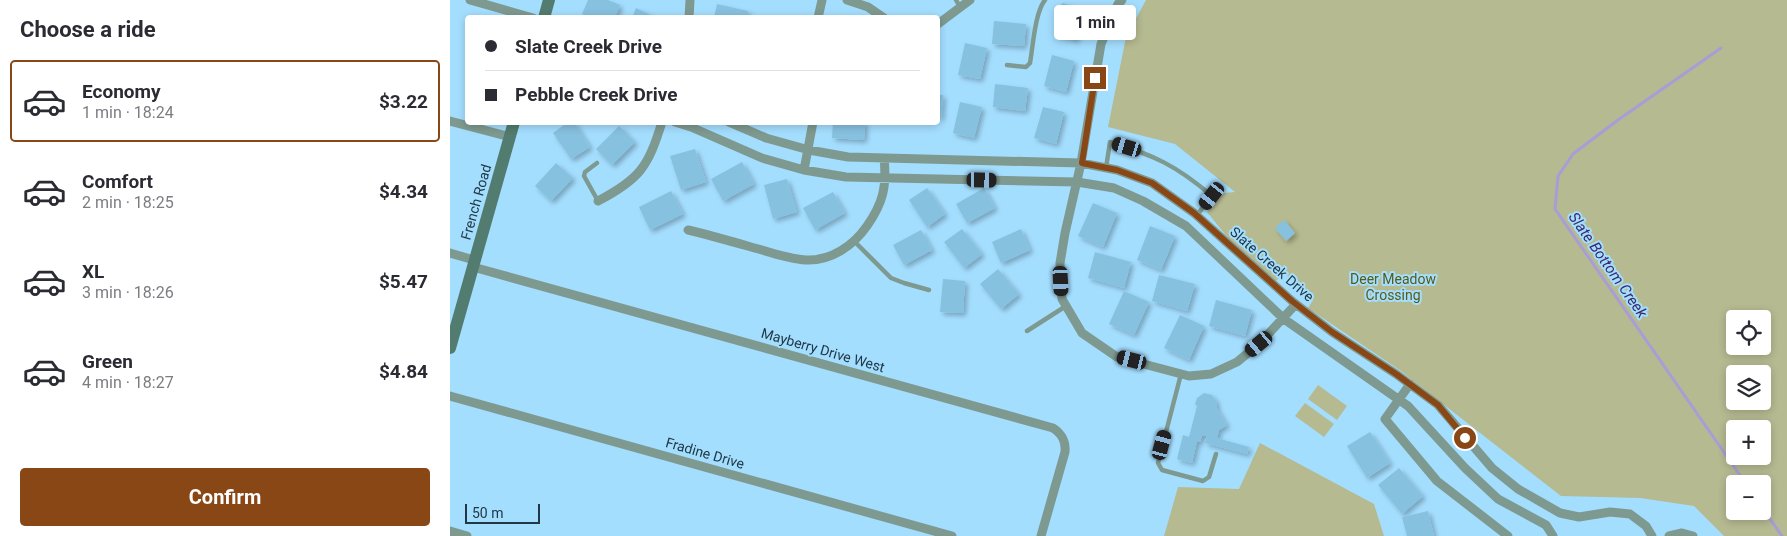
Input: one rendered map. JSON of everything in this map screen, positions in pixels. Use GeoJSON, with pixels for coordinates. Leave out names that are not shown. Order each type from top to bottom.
{"type":"FeatureCollection","features":[{"type":"Feature","properties":{"kind":"main road"},"geometry":{"type":"LineString","coordinates":[[545,15],[549,0]]}},
{"type":"Feature","properties":{"kind":"main road","name":"French Road"},"geometry":{"type":"LineString","coordinates":[[450,348],[513,125]]}},
{"type":"Feature","properties":{"kind":"street"},"geometry":{"type":"LineString","coordinates":[[470,0],[522,15]]}},
{"type":"Feature","properties":{"kind":"street"},"geometry":{"type":"LineString","coordinates":[[689,15],[690,0]]}},
{"type":"Feature","properties":{"kind":"street"},"geometry":{"type":"LineString","coordinates":[[819,15],[822,0]]}},
{"type":"Feature","properties":{"kind":"street"},"geometry":{"type":"LineString","coordinates":[[847,0],[868,7],[880,15]]}},
{"type":"Feature","properties":{"kind":"street"},"geometry":{"type":"LineString","coordinates":[[940,22],[958,4],[970,0]]}},
{"type":"Feature","properties":{"kind":"street"},"geometry":{"type":"LineString","coordinates":[[1122,0],[1118,4],[1100,44],[1082,163],[1065,233],[1060,263],[1062,299],[1066,306],[1082,333],[1117,357],[1189,376],[1211,374],[1236,362],[1284,319],[1296,304]]}},
{"type":"Feature","properties":{"kind":"street"},"geometry":{"type":"LineString","coordinates":[[450,121],[510,138]]}},
{"type":"Feature","properties":{"kind":"street"},"geometry":{"type":"LineString","coordinates":[[598,201],[615,192],[640,172],[649,160],[661,125]]}},
{"type":"Feature","properties":{"kind":"street"},"geometry":{"type":"LineString","coordinates":[[685,125],[762,158],[804,170],[846,177],[1077,182],[1114,188],[1143,201],[1186,226],[1284,319],[1408,406],[1465,468],[1498,498],[1546,525],[1553,536]]}},
{"type":"Feature","properties":{"kind":"street","name":"Slate Creek Drive"},"geometry":{"type":"LineString","coordinates":[[736,125],[766,138],[809,150],[848,157],[1082,163],[1117,170],[1152,183],[1197,215],[1296,304],[1332,332],[1438,405],[1492,468],[1518,489],[1560,513],[1579,517],[1610,512],[1630,514],[1646,526],[1652,536]]}},
{"type":"Feature","properties":{"kind":"street"},"geometry":{"type":"LineString","coordinates":[[804,170],[813,125]]}},
{"type":"Feature","properties":{"kind":"street"},"geometry":{"type":"LineString","coordinates":[[688,230],[806,260],[827,257],[845,249],[860,236],[874,216],[884,196],[886,178],[884,158]]}},
{"type":"Feature","properties":{"kind":"street","name":"Mayberry Drive West"},"geometry":{"type":"LineString","coordinates":[[450,253],[474,263],[1053,428],[1063,438],[1065,445],[1041,536]]}},
{"type":"Feature","properties":{"kind":"street"},"geometry":{"type":"LineString","coordinates":[[1410,384],[1385,419],[1437,481],[1508,536]]}},
{"type":"Feature","properties":{"kind":"street","name":"Fradine Drive"},"geometry":{"type":"LineString","coordinates":[[450,396],[952,536]]}},
{"type":"Feature","properties":{"kind":"street"},"geometry":{"type":"LineString","coordinates":[[450,531],[467,536]]}},
{"type":"Feature","properties":{"kind":"street"},"geometry":{"type":"LineString","coordinates":[[1669,536],[1682,533],[1693,536]]}},
{"type":"Feature","properties":{"kind":"lane"},"geometry":{"type":"LineString","coordinates":[[1007,65],[1026,66],[1030,63],[1038,17],[1045,0]]}},
{"type":"Feature","properties":{"kind":"lane"},"geometry":{"type":"LineString","coordinates":[[1106,168],[1110,142],[1143,152],[1172,166],[1212,196],[1197,215]]}},
{"type":"Feature","properties":{"kind":"lane"},"geometry":{"type":"LineString","coordinates":[[598,163],[584,172],[584,176],[598,201]]}},
{"type":"Feature","properties":{"kind":"lane"},"geometry":{"type":"LineString","coordinates":[[854,241],[891,278],[929,290]]}},
{"type":"Feature","properties":{"kind":"lane"},"geometry":{"type":"LineString","coordinates":[[1027,331],[1066,306]]}},
{"type":"Feature","properties":{"kind":"lane"},"geometry":{"type":"LineString","coordinates":[[1181,374],[1158,462],[1162,470],[1203,481],[1208,477],[1216,454]]}},
{"type":"Feature","properties":{"kind":"green space","name":"Deer Meadow Crossing"},"geometry":{"type":"Polygon","coordinates":[[[1146,0],[1787,0],[1787,536],[1724,536],[1694,506],[1640,498],[1561,496],[1398,369],[1308,308],[1313,300],[1284,273],[1276,281],[1228,238],[1207,212],[1224,193],[1235,192],[1175,144],[1108,127],[1126,37],[1146,0]]]}},
{"type":"Feature","properties":{"kind":"green space"},"geometry":{"type":"Polygon","coordinates":[[[1318,385],[1347,406],[1337,420],[1308,399],[1318,385]]]}},
{"type":"Feature","properties":{"kind":"green space"},"geometry":{"type":"Polygon","coordinates":[[[1305,403],[1334,424],[1324,437],[1295,416],[1305,403]]]}},
{"type":"Feature","properties":{"kind":"green space"},"geometry":{"type":"Polygon","coordinates":[[[1260,443],[1374,504],[1384,536],[1164,536],[1178,487],[1239,489],[1260,443]]]}},
{"type":"Feature","properties":{"kind":"building"},"geometry":{"type":"Polygon","coordinates":[[[588,0],[608,0],[620,5],[616,15],[582,14],[588,0]]]}},
{"type":"Feature","properties":{"kind":"building"},"geometry":{"type":"Polygon","coordinates":[[[1062,3],[1084,9],[1076,40],[1054,34],[1062,3]]]}},
{"type":"Feature","properties":{"kind":"building"},"geometry":{"type":"Polygon","coordinates":[[[717,4],[748,11],[747,15],[715,15],[717,4]]]}},
{"type":"Feature","properties":{"kind":"building"},"geometry":{"type":"Polygon","coordinates":[[[636,8],[651,15],[633,15],[636,8]]]}},
{"type":"Feature","properties":{"kind":"building"},"geometry":{"type":"Polygon","coordinates":[[[994,21],[1026,24],[1024,46],[992,44],[994,21]]]}},
{"type":"Feature","properties":{"kind":"building"},"geometry":{"type":"Polygon","coordinates":[[[965,43],[987,48],[980,79],[958,75],[965,43]]]}},
{"type":"Feature","properties":{"kind":"building"},"geometry":{"type":"Polygon","coordinates":[[[1052,55],[1074,61],[1066,92],[1044,86],[1052,55]]]}},
{"type":"Feature","properties":{"kind":"building"},"geometry":{"type":"Polygon","coordinates":[[[995,84],[1028,88],[1025,111],[993,107],[995,84]]]}},
{"type":"Feature","properties":{"kind":"building"},"geometry":{"type":"Polygon","coordinates":[[[940,95],[943,95],[941,118],[940,95]]]}},
{"type":"Feature","properties":{"kind":"building"},"geometry":{"type":"Polygon","coordinates":[[[960,102],[982,107],[974,138],[953,133],[960,102]]]}},
{"type":"Feature","properties":{"kind":"building"},"geometry":{"type":"Polygon","coordinates":[[[1043,107],[1064,112],[1056,144],[1034,138],[1043,107]]]}},
{"type":"Feature","properties":{"kind":"building"},"geometry":{"type":"Polygon","coordinates":[[[564,125],[576,125],[590,147],[571,159],[553,133],[564,125]]]}},
{"type":"Feature","properties":{"kind":"building"},"geometry":{"type":"Polygon","coordinates":[[[833,125],[865,125],[864,140],[832,138],[833,125]]]}},
{"type":"Feature","properties":{"kind":"building"},"geometry":{"type":"Polygon","coordinates":[[[619,126],[635,142],[612,165],[596,149],[619,126]]]}},
{"type":"Feature","properties":{"kind":"building"},"geometry":{"type":"Polygon","coordinates":[[[695,149],[706,182],[681,190],[670,156],[695,149]]]}},
{"type":"Feature","properties":{"kind":"building"},"geometry":{"type":"Polygon","coordinates":[[[742,162],[754,184],[723,201],[711,179],[742,162]]]}},
{"type":"Feature","properties":{"kind":"building"},"geometry":{"type":"Polygon","coordinates":[[[556,163],[573,178],[551,201],[535,186],[556,163]]]}},
{"type":"Feature","properties":{"kind":"building"},"geometry":{"type":"Polygon","coordinates":[[[787,179],[797,212],[773,219],[764,185],[787,179]]]}},
{"type":"Feature","properties":{"kind":"building"},"geometry":{"type":"Polygon","coordinates":[[[927,188],[945,214],[927,227],[909,200],[927,188]]]}},
{"type":"Feature","properties":{"kind":"building"},"geometry":{"type":"Polygon","coordinates":[[[984,188],[995,208],[967,223],[956,204],[984,188]]]}},
{"type":"Feature","properties":{"kind":"building"},"geometry":{"type":"Polygon","coordinates":[[[671,191],[683,214],[650,230],[639,207],[671,191]]]}},
{"type":"Feature","properties":{"kind":"building"},"geometry":{"type":"Polygon","coordinates":[[[833,192],[845,213],[815,230],[803,208],[833,192]]]}},
{"type":"Feature","properties":{"kind":"building"},"geometry":{"type":"Polygon","coordinates":[[[1093,203],[1117,213],[1103,247],[1078,236],[1093,203]]]}},
{"type":"Feature","properties":{"kind":"building"},"geometry":{"type":"Polygon","coordinates":[[[1284,220],[1295,233],[1286,241],[1275,228],[1284,220]]]}},
{"type":"Feature","properties":{"kind":"building"},"geometry":{"type":"Polygon","coordinates":[[[1150,226],[1175,236],[1161,270],[1137,260],[1150,226]]]}},
{"type":"Feature","properties":{"kind":"building"},"geometry":{"type":"Polygon","coordinates":[[[962,229],[982,254],[964,268],[944,242],[962,229]]]}},
{"type":"Feature","properties":{"kind":"building"},"geometry":{"type":"Polygon","coordinates":[[[1021,229],[1030,250],[1001,263],[992,242],[1021,229]]]}},
{"type":"Feature","properties":{"kind":"building"},"geometry":{"type":"Polygon","coordinates":[[[921,230],[932,250],[904,265],[893,245],[921,230]]]}},
{"type":"Feature","properties":{"kind":"building"},"geometry":{"type":"Polygon","coordinates":[[[1095,252],[1131,262],[1124,288],[1088,278],[1095,252]]]}},
{"type":"Feature","properties":{"kind":"building"},"geometry":{"type":"Polygon","coordinates":[[[998,269],[1019,294],[1001,309],[980,284],[998,269]]]}},
{"type":"Feature","properties":{"kind":"building"},"geometry":{"type":"Polygon","coordinates":[[[1159,275],[1195,284],[1187,311],[1152,301],[1159,275]]]}},
{"type":"Feature","properties":{"kind":"building"},"geometry":{"type":"Polygon","coordinates":[[[943,279],[965,281],[963,313],[940,312],[943,279]]]}},
{"type":"Feature","properties":{"kind":"building"},"geometry":{"type":"Polygon","coordinates":[[[1124,291],[1149,302],[1134,335],[1109,324],[1124,291]]]}},
{"type":"Feature","properties":{"kind":"building"},"geometry":{"type":"Polygon","coordinates":[[[1216,300],[1252,310],[1245,336],[1209,326],[1216,300]]]}},
{"type":"Feature","properties":{"kind":"building"},"geometry":{"type":"Polygon","coordinates":[[[1180,315],[1204,326],[1189,360],[1164,348],[1180,315]]]}},
{"type":"Feature","properties":{"kind":"building"},"geometry":{"type":"Polygon","coordinates":[[[1204,393],[1212,395],[1217,403],[1216,407],[1227,425],[1219,430],[1217,438],[1249,447],[1247,454],[1205,443],[1207,436],[1202,435],[1200,442],[1197,441],[1192,463],[1177,459],[1183,435],[1189,437],[1197,406],[1195,404],[1197,398],[1204,393]]]}},
{"type":"Feature","properties":{"kind":"building"},"geometry":{"type":"Polygon","coordinates":[[[1370,432],[1390,463],[1367,478],[1347,446],[1370,432]]]}},
{"type":"Feature","properties":{"kind":"building"},"geometry":{"type":"Polygon","coordinates":[[[1399,468],[1423,496],[1402,514],[1378,485],[1399,468]]]}},
{"type":"Feature","properties":{"kind":"building"},"geometry":{"type":"Polygon","coordinates":[[[1428,511],[1434,536],[1407,536],[1402,517],[1428,511]]]}},
{"type":"Feature","properties":{"kind":"waterway","name":"Slate Bottom Creek"},"geometry":{"type":"LineString","coordinates":[[1721,48],[1573,154],[1558,176],[1555,209],[1740,475]]}},
{"type":"Feature","properties":{"kind":"waterway","name":"Slate Bottom Creek"},"geometry":{"type":"LineString","coordinates":[[1771,520],[1782,536]]}},
{"type":"Feature","properties":{"kind":"route"},"geometry":{"type":"LineString","coordinates":[[1095,78],[1082,163],[1117,170],[1152,183],[1194,213],[1292,301],[1332,332],[1396,374],[1438,405],[1465,438]]}}]}
